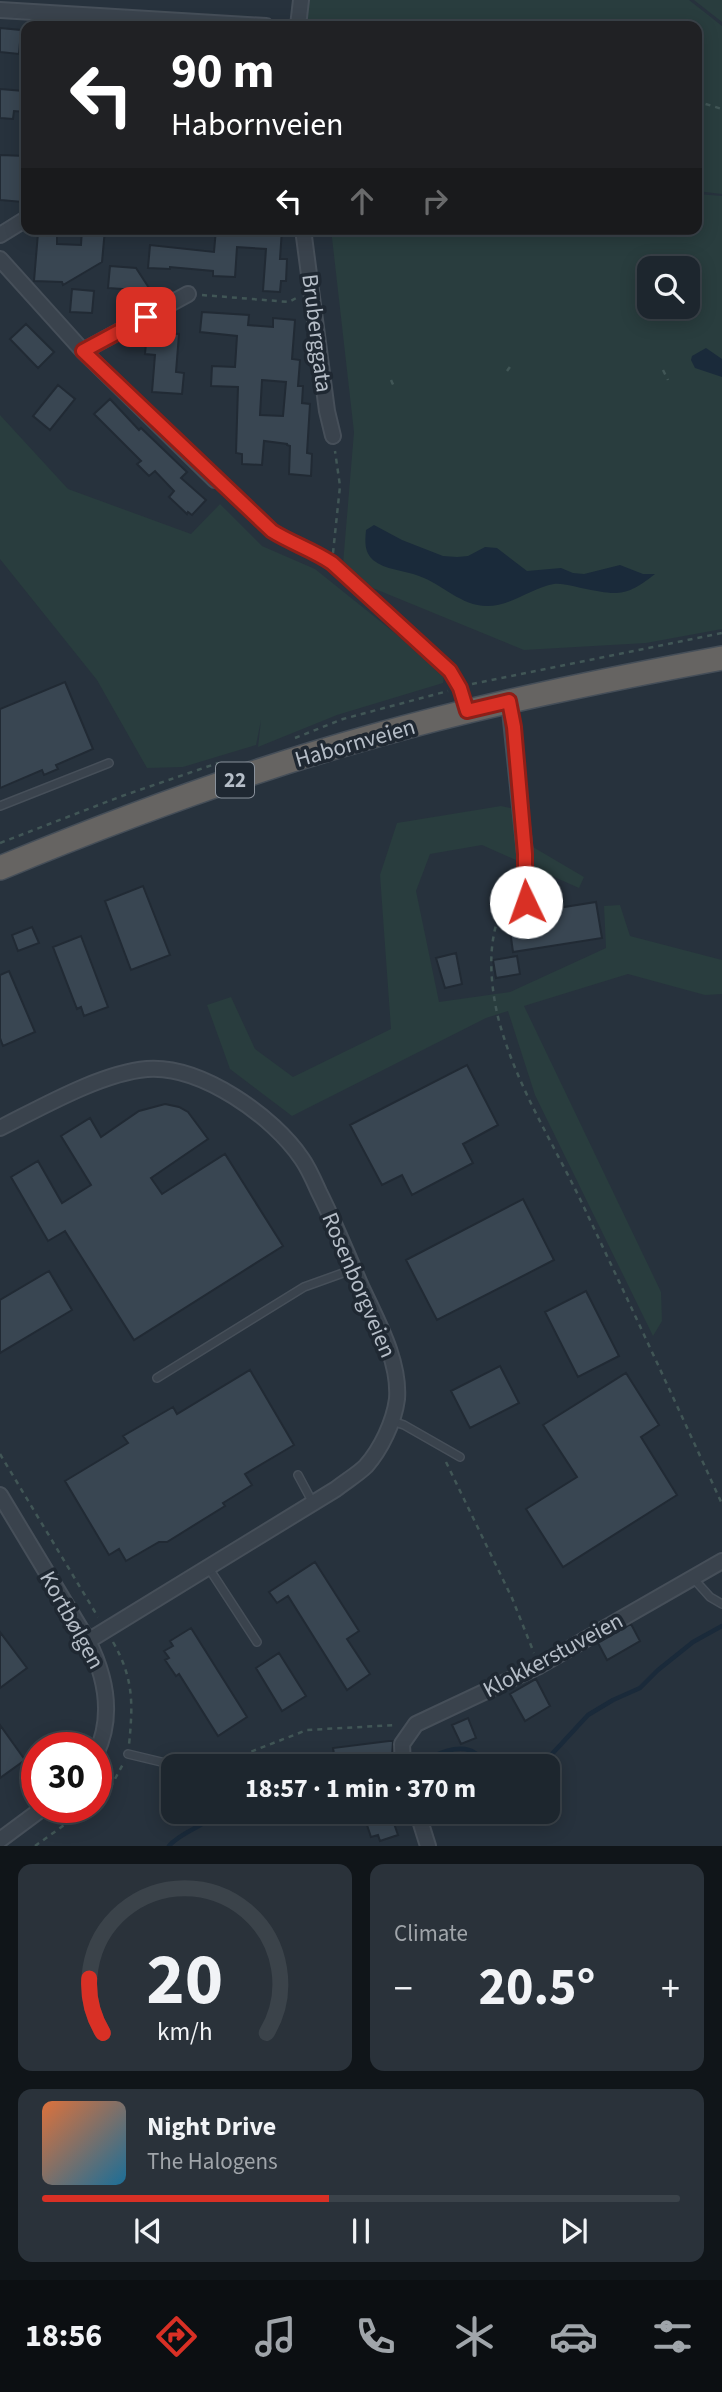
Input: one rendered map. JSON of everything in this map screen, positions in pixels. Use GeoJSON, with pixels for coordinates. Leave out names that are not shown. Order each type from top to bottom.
{"type":"FeatureCollection","features":[{"type":"Feature","properties":{"kind":"highway","name":"Habornveien"},"geometry":{"type":"LineString","coordinates":[[0,868],[176,800],[308,755],[509,701],[722,657]]}},
{"type":"Feature","properties":{"kind":"street"},"geometry":{"type":"LineString","coordinates":[[299,21],[301,0]]}},
{"type":"Feature","properties":{"kind":"street"},"geometry":{"type":"LineString","coordinates":[[0,10],[183,21]]}},
{"type":"Feature","properties":{"kind":"street"},"geometry":{"type":"LineString","coordinates":[[0,234],[21,222]]}},
{"type":"Feature","properties":{"kind":"street","name":"Bruberggata"},"geometry":{"type":"LineString","coordinates":[[304,235],[327,411],[333,436]]}},
{"type":"Feature","properties":{"kind":"street"},"geometry":{"type":"LineString","coordinates":[[0,259],[83,351],[215,480]]}},
{"type":"Feature","properties":{"kind":"street"},"geometry":{"type":"LineString","coordinates":[[83,351],[188,294]]}},
{"type":"Feature","properties":{"kind":"street"},"geometry":{"type":"LineString","coordinates":[[509,701],[514,727],[525,854],[525,876],[519,885],[520,897],[526,902],[549,900]]}},
{"type":"Feature","properties":{"kind":"street","name":"Rosenborgveien"},"geometry":{"type":"LineString","coordinates":[[0,1128],[118,1075],[149,1069],[183,1073],[242,1101],[281,1132],[303,1160],[354,1269],[391,1357],[395,1377],[397,1399],[391,1421],[381,1444],[365,1466],[337,1489],[88,1641]]}},
{"type":"Feature","properties":{"kind":"street","name":"Kortbølgen"},"geometry":{"type":"LineString","coordinates":[[0,1495],[99,1663],[105,1684],[107,1711],[104,1732]]}},
{"type":"Feature","properties":{"kind":"street","name":"Klokkerstuveien"},"geometry":{"type":"LineString","coordinates":[[416,1724],[539,1666],[722,1561]]}},
{"type":"Feature","properties":{"kind":"street"},"geometry":{"type":"LineString","coordinates":[[402,1754],[402,1744],[416,1724]]}},
{"type":"Feature","properties":{"kind":"street"},"geometry":{"type":"LineString","coordinates":[[0,1840],[23,1823]]}},
{"type":"Feature","properties":{"kind":"street"},"geometry":{"type":"LineString","coordinates":[[421,1824],[428,1846]]}},
{"type":"Feature","properties":{"kind":"lane"},"geometry":{"type":"LineString","coordinates":[[215,480],[272,531],[332,563],[450,671],[460,688],[467,711]]}},
{"type":"Feature","properties":{"kind":"lane"},"geometry":{"type":"LineString","coordinates":[[0,806],[109,763]]}},
{"type":"Feature","properties":{"kind":"lane"},"geometry":{"type":"LineString","coordinates":[[157,1378],[304,1287],[354,1269]]}},
{"type":"Feature","properties":{"kind":"lane"},"geometry":{"type":"LineString","coordinates":[[391,1421],[404,1425],[460,1457]]}},
{"type":"Feature","properties":{"kind":"lane"},"geometry":{"type":"LineString","coordinates":[[298,1475],[313,1503]]}},
{"type":"Feature","properties":{"kind":"lane"},"geometry":{"type":"LineString","coordinates":[[208,1567],[257,1642]]}},
{"type":"Feature","properties":{"kind":"lane"},"geometry":{"type":"LineString","coordinates":[[693,1578],[710,1597],[722,1604]]}},
{"type":"Feature","properties":{"kind":"lane"},"geometry":{"type":"LineString","coordinates":[[128,1754],[161,1762]]}},
{"type":"Feature","properties":{"kind":"path"},"geometry":{"type":"LineString","coordinates":[[702,103],[722,109]]}},
{"type":"Feature","properties":{"kind":"path"},"geometry":{"type":"LineString","coordinates":[[188,294],[289,302],[311,293]]}},
{"type":"Feature","properties":{"kind":"path"},"geometry":{"type":"LineString","coordinates":[[507,371],[512,364]]}},
{"type":"Feature","properties":{"kind":"path"},"geometry":{"type":"LineString","coordinates":[[663,370],[668,380]]}},
{"type":"Feature","properties":{"kind":"path"},"geometry":{"type":"LineString","coordinates":[[391,380],[395,389]]}},
{"type":"Feature","properties":{"kind":"path"},"geometry":{"type":"LineString","coordinates":[[332,563],[340,486],[333,436]]}},
{"type":"Feature","properties":{"kind":"path"},"geometry":{"type":"LineString","coordinates":[[460,688],[480,681],[511,677],[722,633]]}},
{"type":"Feature","properties":{"kind":"path"},"geometry":{"type":"LineString","coordinates":[[519,885],[508,896],[497,916],[491,968],[497,1012],[515,1070],[628,1298],[722,1504]]}},
{"type":"Feature","properties":{"kind":"path"},"geometry":{"type":"LineString","coordinates":[[438,1444],[512,1598],[539,1666]]}},
{"type":"Feature","properties":{"kind":"path"},"geometry":{"type":"LineString","coordinates":[[0,1454],[98,1617]]}},
{"type":"Feature","properties":{"kind":"path"},"geometry":{"type":"LineString","coordinates":[[112,1784],[128,1754],[133,1706],[125,1664],[113,1642]]}},
{"type":"Feature","properties":{"kind":"path"},"geometry":{"type":"LineString","coordinates":[[245,1754],[307,1730],[416,1724]]}},
{"type":"Feature","properties":{"kind":"path"},"geometry":{"type":"LineString","coordinates":[[34,1846],[67,1823]]}},
{"type":"Feature","properties":{"kind":"green space"},"geometry":{"type":"Polygon","coordinates":[[[307,0],[689,0],[722,26],[722,194],[702,192],[702,21],[305,21],[307,0]]]}},
{"type":"Feature","properties":{"kind":"green space"},"geometry":{"type":"Polygon","coordinates":[[[694,0],[722,0],[722,22],[694,0]]]}},
{"type":"Feature","properties":{"kind":"green space"},"geometry":{"type":"Polygon","coordinates":[[[702,194],[722,196],[722,629],[646,643],[524,650],[358,582],[343,564],[354,432],[332,235],[702,235],[702,194]]]}},
{"type":"Feature","properties":{"kind":"green space"},"geometry":{"type":"Polygon","coordinates":[[[0,415],[68,489],[191,534],[220,504],[262,546],[315,569],[436,666],[444,677],[443,683],[337,715],[258,747],[261,720],[256,745],[183,767],[147,768],[97,680],[0,559],[0,415]]]}},
{"type":"Feature","properties":{"kind":"green space"},"geometry":{"type":"Polygon","coordinates":[[[501,806],[527,812],[533,847],[584,877],[579,888],[482,845],[430,854],[416,891],[439,1002],[510,992],[606,948],[604,906],[620,905],[630,936],[722,960],[722,994],[705,995],[628,974],[524,1006],[661,1292],[662,1321],[653,1336],[535,1095],[508,1011],[486,1018],[292,1116],[230,1069],[207,1005],[231,997],[255,1049],[293,1077],[391,1029],[380,875],[397,823],[501,806]]]}},
{"type":"Feature","properties":{"kind":"water"},"geometry":{"type":"Polygon","coordinates":[[[706,348],[722,359],[722,377],[695,368],[692,356],[706,348]]]}},
{"type":"Feature","properties":{"kind":"water"},"geometry":{"type":"Polygon","coordinates":[[[374,525],[402,540],[443,556],[468,556],[485,547],[497,548],[527,571],[561,568],[584,574],[620,565],[643,574],[655,574],[636,587],[620,593],[554,584],[504,603],[478,605],[460,599],[413,574],[383,566],[373,560],[367,550],[365,538],[366,530],[374,525]]]}},
{"type":"Feature","properties":{"kind":"building"},"geometry":{"type":"Polygon","coordinates":[[[0,28],[21,30],[19,54],[0,52],[0,28]]]}},
{"type":"Feature","properties":{"kind":"building"},"geometry":{"type":"Polygon","coordinates":[[[0,89],[21,91],[21,112],[14,111],[13,119],[0,118],[0,89]]]}},
{"type":"Feature","properties":{"kind":"building"},"geometry":{"type":"Polygon","coordinates":[[[0,155],[21,156],[21,202],[0,200],[0,155]]]}},
{"type":"Feature","properties":{"kind":"building"},"geometry":{"type":"Polygon","coordinates":[[[38,235],[57,235],[57,244],[81,245],[82,235],[104,235],[102,262],[63,285],[62,282],[34,281],[38,235]]]}},
{"type":"Feature","properties":{"kind":"building"},"geometry":{"type":"Polygon","coordinates":[[[215,235],[282,235],[280,259],[287,259],[286,281],[281,281],[280,292],[263,291],[266,249],[237,247],[235,277],[213,276],[213,271],[148,268],[150,245],[214,252],[215,235]]]}},
{"type":"Feature","properties":{"kind":"building"},"geometry":{"type":"Polygon","coordinates":[[[110,266],[136,268],[151,291],[108,288],[110,266]]]}},
{"type":"Feature","properties":{"kind":"building"},"geometry":{"type":"Polygon","coordinates":[[[72,289],[94,291],[92,313],[70,312],[72,289]]]}},
{"type":"Feature","properties":{"kind":"building"},"geometry":{"type":"Polygon","coordinates":[[[202,312],[249,315],[248,325],[273,327],[273,318],[295,320],[292,359],[300,360],[298,386],[303,386],[302,403],[310,404],[307,453],[312,454],[311,476],[289,474],[290,446],[287,444],[264,441],[262,465],[242,464],[242,454],[236,453],[238,387],[211,386],[212,366],[235,367],[237,336],[200,332],[202,312]],[[262,380],[260,415],[283,416],[286,382],[262,380]]]}},
{"type":"Feature","properties":{"kind":"building"},"geometry":{"type":"Polygon","coordinates":[[[26,324],[54,352],[38,368],[10,339],[26,324]]]}},
{"type":"Feature","properties":{"kind":"building"},"geometry":{"type":"Polygon","coordinates":[[[147,332],[179,334],[176,372],[184,373],[182,394],[152,392],[155,355],[145,354],[147,332]]]}},
{"type":"Feature","properties":{"kind":"building"},"geometry":{"type":"Polygon","coordinates":[[[58,385],[75,399],[50,430],[33,416],[58,385]]]}},
{"type":"Feature","properties":{"kind":"building"},"geometry":{"type":"Polygon","coordinates":[[[110,399],[139,430],[141,428],[187,472],[181,478],[206,500],[192,515],[188,512],[187,514],[169,497],[174,491],[155,471],[149,476],[137,464],[141,461],[94,414],[110,399]]]}},
{"type":"Feature","properties":{"kind":"building"},"geometry":{"type":"Polygon","coordinates":[[[65,682],[93,749],[56,765],[58,769],[44,775],[42,770],[0,788],[0,709],[65,682]]]}},
{"type":"Feature","properties":{"kind":"building"},"geometry":{"type":"Polygon","coordinates":[[[143,886],[170,955],[131,970],[105,901],[143,886]]]}},
{"type":"Feature","properties":{"kind":"building"},"geometry":{"type":"Polygon","coordinates":[[[596,902],[602,938],[513,952],[508,916],[596,902]]]}},
{"type":"Feature","properties":{"kind":"building"},"geometry":{"type":"Polygon","coordinates":[[[32,927],[39,943],[18,951],[12,935],[32,927]]]}},
{"type":"Feature","properties":{"kind":"building"},"geometry":{"type":"Polygon","coordinates":[[[81,936],[108,1007],[84,1016],[81,1007],[77,1009],[53,947],[81,936]]]}},
{"type":"Feature","properties":{"kind":"building"},"geometry":{"type":"Polygon","coordinates":[[[456,953],[462,984],[445,988],[436,958],[456,953]]]}},
{"type":"Feature","properties":{"kind":"building"},"geometry":{"type":"Polygon","coordinates":[[[517,956],[520,974],[496,978],[493,960],[517,956]]]}},
{"type":"Feature","properties":{"kind":"building"},"geometry":{"type":"Polygon","coordinates":[[[9,971],[35,1032],[3,1046],[0,1038],[0,975],[9,971]]]}},
{"type":"Feature","properties":{"kind":"building"},"geometry":{"type":"Polygon","coordinates":[[[467,1065],[498,1125],[463,1144],[473,1163],[412,1195],[402,1175],[382,1185],[350,1125],[467,1065]]]}},
{"type":"Feature","properties":{"kind":"building"},"geometry":{"type":"Polygon","coordinates":[[[165,1104],[188,1112],[208,1139],[151,1178],[162,1194],[225,1154],[283,1246],[134,1340],[65,1231],[48,1241],[11,1177],[38,1161],[62,1203],[91,1185],[61,1136],[90,1118],[101,1137],[139,1111],[165,1104]]]}},
{"type":"Feature","properties":{"kind":"building"},"geometry":{"type":"Polygon","coordinates":[[[523,1199],[554,1260],[437,1320],[406,1260],[523,1199]]]}},
{"type":"Feature","properties":{"kind":"building"},"geometry":{"type":"Polygon","coordinates":[[[49,1271],[72,1310],[0,1353],[0,1300],[49,1271]]]}},
{"type":"Feature","properties":{"kind":"building"},"geometry":{"type":"Polygon","coordinates":[[[586,1291],[619,1356],[578,1377],[545,1312],[586,1291]]]}},
{"type":"Feature","properties":{"kind":"building"},"geometry":{"type":"Polygon","coordinates":[[[500,1366],[519,1403],[470,1428],[451,1391],[500,1366]]]}},
{"type":"Feature","properties":{"kind":"building"},"geometry":{"type":"Polygon","coordinates":[[[250,1370],[294,1445],[245,1474],[252,1485],[223,1503],[225,1506],[167,1542],[159,1542],[126,1561],[119,1549],[109,1555],[65,1481],[128,1443],[123,1436],[173,1407],[177,1414],[250,1370]]]}},
{"type":"Feature","properties":{"kind":"building"},"geometry":{"type":"Polygon","coordinates":[[[626,1373],[659,1425],[641,1437],[677,1495],[563,1567],[526,1509],[577,1477],[543,1425],[626,1373]]]}},
{"type":"Feature","properties":{"kind":"building"},"geometry":{"type":"Polygon","coordinates":[[[315,1562],[359,1631],[347,1639],[370,1674],[347,1690],[288,1596],[277,1603],[269,1592],[315,1562]]]}},
{"type":"Feature","properties":{"kind":"building"},"geometry":{"type":"Polygon","coordinates":[[[631,1624],[640,1641],[607,1660],[598,1643],[631,1624]]]}},
{"type":"Feature","properties":{"kind":"building"},"geometry":{"type":"Polygon","coordinates":[[[191,1628],[247,1717],[218,1736],[179,1674],[176,1676],[165,1660],[169,1658],[164,1651],[173,1646],[170,1641],[191,1628]]]}},
{"type":"Feature","properties":{"kind":"building"},"geometry":{"type":"Polygon","coordinates":[[[0,1632],[27,1668],[0,1688],[0,1632]]]}},
{"type":"Feature","properties":{"kind":"building"},"geometry":{"type":"Polygon","coordinates":[[[279,1653],[306,1696],[282,1711],[256,1668],[279,1653]]]}},
{"type":"Feature","properties":{"kind":"building"},"geometry":{"type":"Polygon","coordinates":[[[536,1679],[550,1706],[525,1721],[510,1694],[536,1679]]]}},
{"type":"Feature","properties":{"kind":"building"},"geometry":{"type":"Polygon","coordinates":[[[468,1718],[476,1738],[461,1744],[452,1725],[468,1718]]]}},
{"type":"Feature","properties":{"kind":"building"},"geometry":{"type":"Polygon","coordinates":[[[0,1725],[21,1754],[21,1763],[0,1778],[0,1725]]]}},
{"type":"Feature","properties":{"kind":"building"},"geometry":{"type":"Polygon","coordinates":[[[393,1741],[392,1754],[334,1754],[333,1748],[393,1741]]]}},
{"type":"Feature","properties":{"kind":"building"},"geometry":{"type":"Polygon","coordinates":[[[394,1824],[398,1835],[380,1841],[378,1835],[371,1837],[367,1825],[394,1824]]]}},
{"type":"Feature","properties":{"kind":"waterway"},"geometry":{"type":"LineString","coordinates":[[552,1754],[588,1715],[640,1688],[693,1642],[722,1626]]}},
{"type":"Feature","properties":{"kind":"waterway"},"geometry":{"type":"LineString","coordinates":[[439,1754],[460,1749],[476,1754]]}},
{"type":"Feature","properties":{"kind":"waterway"},"geometry":{"type":"LineString","coordinates":[[169,1846],[180,1836],[202,1824]]}},
{"type":"Feature","properties":{"kind":"route"},"geometry":{"type":"LineString","coordinates":[[146,317],[83,351],[215,480],[272,531],[332,563],[450,671],[460,688],[467,711],[509,701],[514,727],[525,854],[525,876],[519,891],[520,897],[526,902]]}}]}
